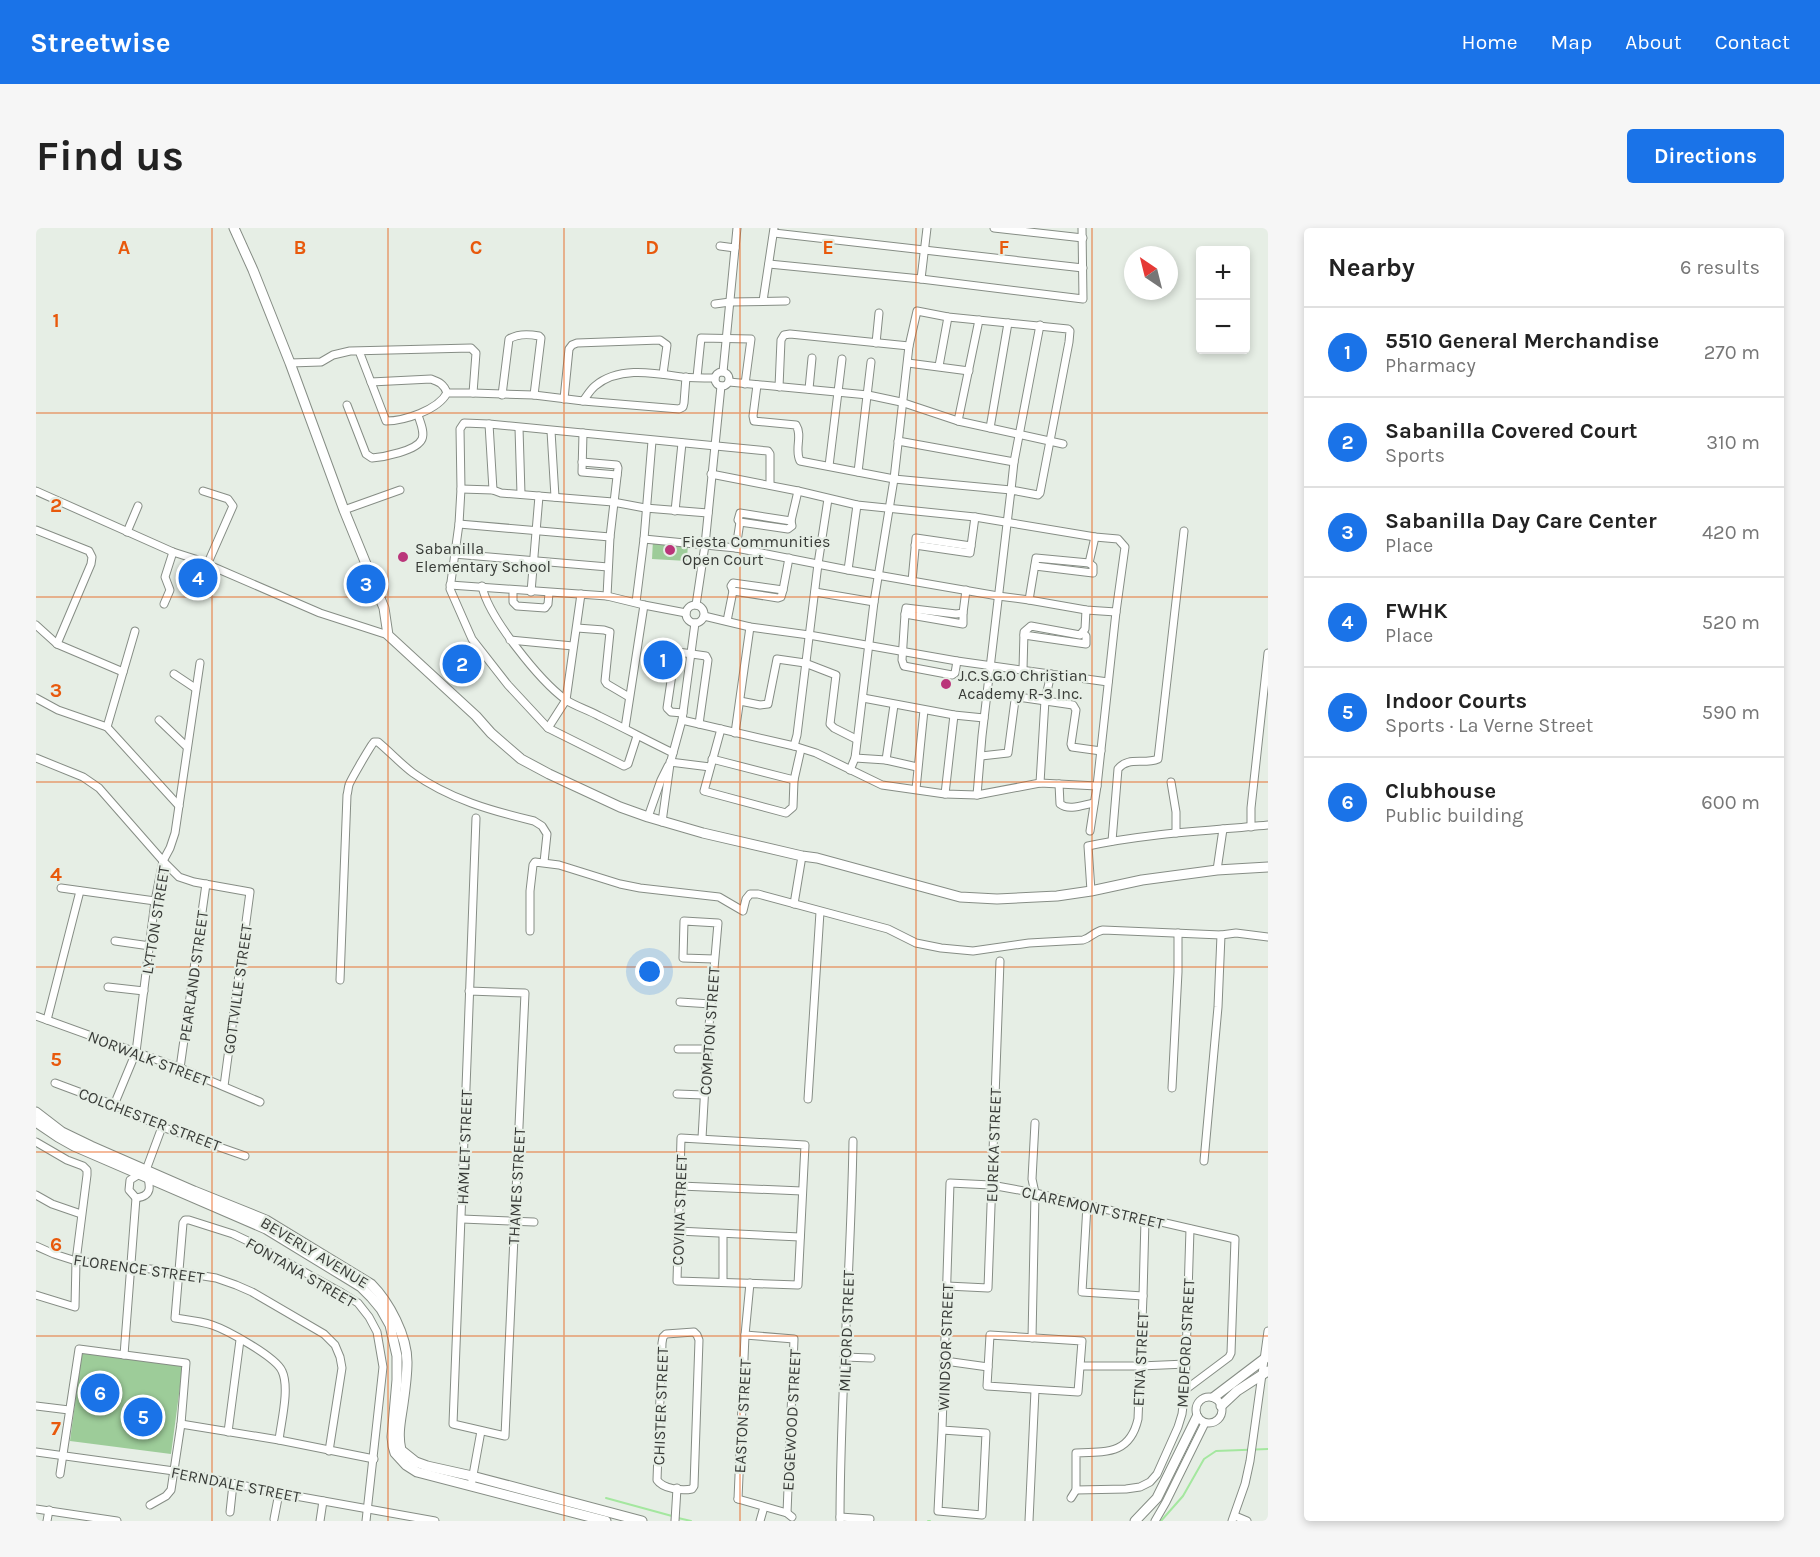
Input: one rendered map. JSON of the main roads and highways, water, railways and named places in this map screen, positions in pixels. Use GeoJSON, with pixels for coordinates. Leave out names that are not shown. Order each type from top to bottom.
{"type":"FeatureCollection","features":[{"type":"Feature","properties":{"kind":"waterway"},"geometry":{"type":"LineString","coordinates":[[1161,1521],[1183,1496],[1204,1459],[1216,1451],[1268,1449]]}},
{"type":"Feature","properties":{"kind":"waterway"},"geometry":{"type":"LineString","coordinates":[[606,1498],[672,1516]]}},
{"type":"Feature","properties":{"kind":"waterway"},"geometry":{"type":"LineString","coordinates":[[678,1518],[691,1521]]}},
{"type":"Feature","properties":{"kind":"place","name":"Fiesta Communities Open Court"},"geometry":{"type":"Point","coordinates":[670,550]}},
{"type":"Feature","properties":{"kind":"place","name":"Sabanilla Elementary School"},"geometry":{"type":"Point","coordinates":[403,557]}},
{"type":"Feature","properties":{"kind":"place","name":"FWHK"},"geometry":{"type":"Point","coordinates":[198,578]}},
{"type":"Feature","properties":{"kind":"place","name":"Sabanilla Day Care Center"},"geometry":{"type":"Point","coordinates":[366,584]}},
{"type":"Feature","properties":{"kind":"place","name":"5510 General Merchandise"},"geometry":{"type":"Point","coordinates":[663,660]}},
{"type":"Feature","properties":{"kind":"place","name":"Sabanilla Covered Court"},"geometry":{"type":"Point","coordinates":[462,664]}},
{"type":"Feature","properties":{"kind":"place","name":"J.C.S.G.O Christian Academy R-3 Inc."},"geometry":{"type":"Point","coordinates":[946,684]}},
{"type":"Feature","properties":{"kind":"place","name":"Clubhouse"},"geometry":{"type":"Point","coordinates":[100,1393]}},
{"type":"Feature","properties":{"kind":"place","name":"Indoor Courts"},"geometry":{"type":"Point","coordinates":[143,1417]}}]}
